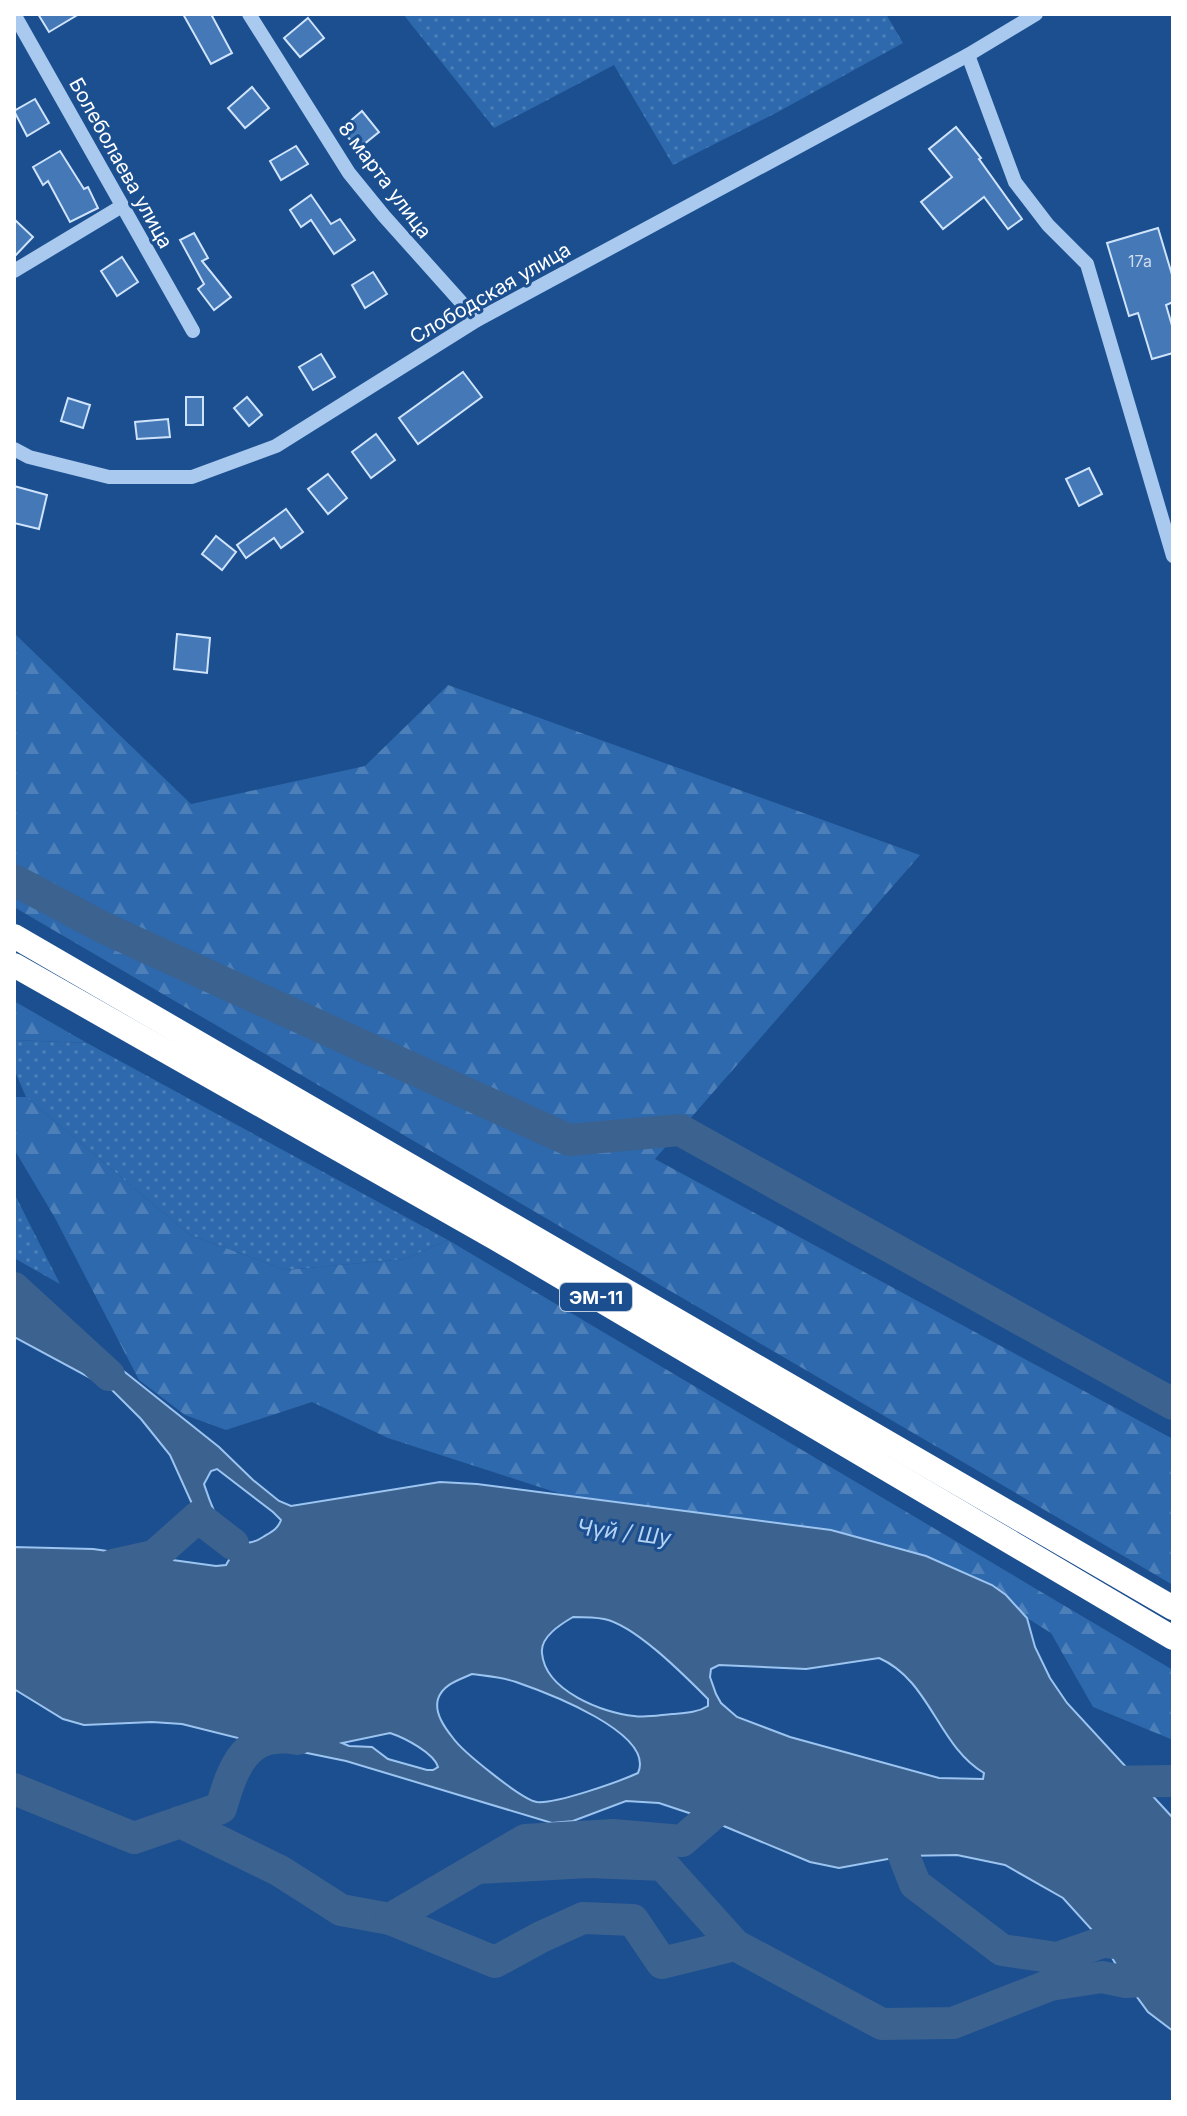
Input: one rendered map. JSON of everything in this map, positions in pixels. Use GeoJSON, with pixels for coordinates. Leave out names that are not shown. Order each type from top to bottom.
{"type":"FeatureCollection","features":[{"type":"Feature","properties":{"kind":"highway","name":"ЭМ-11"},"geometry":{"type":"LineString","coordinates":[[14,936],[1173,1608]]}},
{"type":"Feature","properties":{"kind":"highway","name":"ЭМ-11"},"geometry":{"type":"LineString","coordinates":[[14,965],[495,1238],[1173,1638]]}},
{"type":"Feature","properties":{"kind":"street","name":"Болеболаева улица"},"geometry":{"type":"LineString","coordinates":[[14,14],[193,331]]}},
{"type":"Feature","properties":{"kind":"street","name":"8 марта улица"},"geometry":{"type":"LineString","coordinates":[[249,14],[349,173],[477,320]]}},
{"type":"Feature","properties":{"kind":"street","name":"Слободская улица"},"geometry":{"type":"LineString","coordinates":[[14,449],[29,457],[109,477],[192,477],[276,446],[477,320],[968,55],[1036,14]]}},
{"type":"Feature","properties":{"kind":"street"},"geometry":{"type":"LineString","coordinates":[[968,55],[1015,182],[1048,225],[1087,264],[1173,556]]}},
{"type":"Feature","properties":{"kind":"street"},"geometry":{"type":"LineString","coordinates":[[14,271],[122,206]]}},
{"type":"Feature","properties":{"kind":"green space"},"geometry":{"type":"Polygon","coordinates":[[[403,14],[886,14],[903,43],[673,165],[614,65],[494,128],[403,14]]]}},
{"type":"Feature","properties":{"kind":"green space"},"geometry":{"type":"Polygon","coordinates":[[[14,633],[191,804],[365,766],[448,685],[920,855],[655,1159],[1173,1439],[1173,1585],[14,907],[14,633]]]}},
{"type":"Feature","properties":{"kind":"green space"},"geometry":{"type":"Polygon","coordinates":[[[14,1001],[87,1043],[14,1040],[14,1001]]]}},
{"type":"Feature","properties":{"kind":"green space"},"geometry":{"type":"Polygon","coordinates":[[[14,1040],[87,1043],[448,1240],[405,1259],[286,1270],[190,1235],[26,1097],[14,1069],[14,1040]]]}},
{"type":"Feature","properties":{"kind":"green space"},"geometry":{"type":"Polygon","coordinates":[[[14,1097],[26,1097],[190,1235],[286,1270],[405,1259],[448,1240],[1173,1670],[1173,1740],[1093,1707],[1051,1633],[1027,1618],[1006,1595],[926,1556],[831,1530],[564,1495],[388,1438],[312,1402],[226,1430],[185,1415],[139,1380],[55,1218],[14,1149],[14,1097]]]}},
{"type":"Feature","properties":{"kind":"green space"},"geometry":{"type":"Polygon","coordinates":[[[14,1193],[60,1284],[14,1258],[14,1193]]]}},
{"type":"Feature","properties":{"kind":"water","name":"Чүй / Шу"},"geometry":{"type":"Polygon","coordinates":[[[14,1308],[111,1361],[219,1447],[279,1501],[291,1506],[440,1482],[477,1484],[831,1530],[926,1556],[992,1585],[1027,1618],[1035,1647],[1067,1703],[1173,1818],[1173,2031],[1148,2012],[1103,1942],[1063,1898],[1005,1865],[957,1855],[904,1856],[839,1868],[810,1862],[707,1819],[659,1803],[626,1801],[573,1821],[552,1823],[346,1761],[182,1724],[84,1725],[63,1719],[14,1689],[14,1547],[93,1549],[216,1566],[226,1565],[230,1558],[198,1517],[170,1455],[141,1419],[111,1389],[14,1337],[14,1308]],[[217,1469],[211,1471],[204,1484],[217,1517],[231,1537],[240,1542],[251,1542],[278,1526],[281,1520],[273,1512],[217,1469]],[[573,1617],[557,1627],[544,1642],[542,1653],[553,1678],[578,1698],[607,1710],[639,1717],[690,1712],[708,1706],[708,1699],[659,1653],[616,1623],[592,1617],[573,1617]],[[879,1658],[806,1669],[719,1665],[711,1669],[710,1677],[721,1703],[737,1717],[790,1737],[939,1778],[983,1779],[984,1773],[955,1747],[923,1697],[896,1668],[879,1658]],[[472,1674],[448,1686],[438,1699],[439,1715],[444,1725],[480,1763],[529,1799],[537,1802],[558,1800],[638,1773],[639,1758],[631,1743],[595,1716],[572,1705],[511,1680],[494,1677],[472,1674]],[[390,1733],[342,1743],[372,1747],[388,1759],[427,1770],[438,1767],[425,1751],[390,1733]]]}},
{"type":"Feature","properties":{"kind":"building"},"geometry":{"type":"Polygon","coordinates":[[[38,14],[79,14],[49,32],[38,14]]]}},
{"type":"Feature","properties":{"kind":"building"},"geometry":{"type":"Polygon","coordinates":[[[183,14],[211,14],[232,53],[211,64],[183,14]]]}},
{"type":"Feature","properties":{"kind":"building"},"geometry":{"type":"Polygon","coordinates":[[[308,18],[324,38],[300,57],[284,38],[308,18]]]}},
{"type":"Feature","properties":{"kind":"building"},"geometry":{"type":"Polygon","coordinates":[[[252,87],[269,108],[245,128],[228,108],[252,87]]]}},
{"type":"Feature","properties":{"kind":"building"},"geometry":{"type":"Polygon","coordinates":[[[35,99],[49,123],[27,136],[14,111],[35,99]]]}},
{"type":"Feature","properties":{"kind":"building"},"geometry":{"type":"Polygon","coordinates":[[[362,111],[379,132],[358,149],[341,129],[362,111]]]}},
{"type":"Feature","properties":{"kind":"building"},"geometry":{"type":"Polygon","coordinates":[[[956,127],[1022,219],[1008,229],[984,197],[943,229],[921,202],[952,177],[929,149],[956,127]]]}},
{"type":"Feature","properties":{"kind":"building"},"geometry":{"type":"Polygon","coordinates":[[[296,146],[308,164],[281,180],[270,161],[296,146]]]}},
{"type":"Feature","properties":{"kind":"building"},"geometry":{"type":"Polygon","coordinates":[[[60,151],[84,189],[88,187],[98,208],[70,222],[48,181],[43,185],[33,167],[60,151]]]}},
{"type":"Feature","properties":{"kind":"building"},"geometry":{"type":"Polygon","coordinates":[[[311,195],[331,224],[340,219],[355,240],[334,254],[311,220],[301,227],[290,210],[311,195]]]}},
{"type":"Feature","properties":{"kind":"building"},"geometry":{"type":"Polygon","coordinates":[[[14,219],[33,237],[14,257],[14,219]]]}},
{"type":"Feature","properties":{"kind":"building"},"geometry":{"type":"Polygon","coordinates":[[[1158,228],[1173,278],[1173,302],[1166,305],[1173,329],[1173,353],[1152,359],[1138,313],[1129,316],[1107,243],[1158,228]]]}},
{"type":"Feature","properties":{"kind":"building"},"geometry":{"type":"Polygon","coordinates":[[[194,233],[208,258],[202,261],[231,297],[214,310],[198,289],[204,284],[180,240],[194,233]]]}},
{"type":"Feature","properties":{"kind":"building"},"geometry":{"type":"Polygon","coordinates":[[[122,257],[138,282],[117,296],[101,271],[122,257]]]}},
{"type":"Feature","properties":{"kind":"building"},"geometry":{"type":"Polygon","coordinates":[[[373,272],[387,294],[365,308],[352,285],[373,272]]]}},
{"type":"Feature","properties":{"kind":"building"},"geometry":{"type":"Polygon","coordinates":[[[321,354],[335,377],[313,390],[299,367],[321,354]]]}},
{"type":"Feature","properties":{"kind":"building"},"geometry":{"type":"Polygon","coordinates":[[[463,372],[482,397],[418,444],[399,418],[463,372]]]}},
{"type":"Feature","properties":{"kind":"building"},"geometry":{"type":"Polygon","coordinates":[[[186,397],[203,397],[203,425],[186,425],[186,397]]]}},
{"type":"Feature","properties":{"kind":"building"},"geometry":{"type":"Polygon","coordinates":[[[247,397],[262,415],[249,426],[234,408],[247,397]]]}},
{"type":"Feature","properties":{"kind":"building"},"geometry":{"type":"Polygon","coordinates":[[[68,398],[90,405],[83,428],[61,421],[68,398]]]}},
{"type":"Feature","properties":{"kind":"building"},"geometry":{"type":"Polygon","coordinates":[[[168,419],[170,437],[137,439],[135,422],[168,419]]]}},
{"type":"Feature","properties":{"kind":"building"},"geometry":{"type":"Polygon","coordinates":[[[376,434],[395,460],[371,478],[352,452],[376,434]]]}},
{"type":"Feature","properties":{"kind":"building"},"geometry":{"type":"Polygon","coordinates":[[[1089,468],[1102,494],[1079,506],[1066,479],[1089,468]]]}},
{"type":"Feature","properties":{"kind":"building"},"geometry":{"type":"Polygon","coordinates":[[[328,474],[347,498],[328,514],[308,489],[328,474]]]}},
{"type":"Feature","properties":{"kind":"building"},"geometry":{"type":"Polygon","coordinates":[[[14,486],[47,495],[39,529],[14,523],[14,486]]]}},
{"type":"Feature","properties":{"kind":"building"},"geometry":{"type":"Polygon","coordinates":[[[286,509],[303,532],[281,548],[274,538],[246,558],[237,545],[286,509]]]}},
{"type":"Feature","properties":{"kind":"building"},"geometry":{"type":"Polygon","coordinates":[[[216,536],[236,552],[222,570],[202,554],[216,536]]]}},
{"type":"Feature","properties":{"kind":"building"},"geometry":{"type":"Polygon","coordinates":[[[177,634],[210,638],[207,673],[174,669],[177,634]]]}},
{"type":"Feature","properties":{"kind":"waterway"},"geometry":{"type":"LineString","coordinates":[[14,880],[104,928],[569,1140],[680,1130],[1173,1404]]}},
{"type":"Feature","properties":{"kind":"waterway"},"geometry":{"type":"LineString","coordinates":[[14,1288],[109,1375]]}},
{"type":"Feature","properties":{"kind":"waterway"},"geometry":{"type":"LineString","coordinates":[[113,1565],[154,1556],[198,1517],[233,1544]]}},
{"type":"Feature","properties":{"kind":"waterway"},"geometry":{"type":"LineString","coordinates":[[14,1789],[134,1838],[221,1808],[244,1754],[266,1740],[280,1737],[298,1739]]}},
{"type":"Feature","properties":{"kind":"waterway"},"geometry":{"type":"LineString","coordinates":[[1101,1782],[1173,1781]]}},
{"type":"Feature","properties":{"kind":"waterway"},"geometry":{"type":"LineString","coordinates":[[180,1822],[280,1871],[341,1910],[390,1919],[525,1840],[613,1835],[682,1841],[741,1790]]}},
{"type":"Feature","properties":{"kind":"waterway"},"geometry":{"type":"LineString","coordinates":[[888,1815],[915,1884],[1002,1950],[1057,1958],[1103,1942],[1145,1945]]}},
{"type":"Feature","properties":{"kind":"waterway"},"geometry":{"type":"LineString","coordinates":[[478,1868],[589,1862],[663,1865],[735,1945],[882,2024],[953,2023],[1050,1985],[1102,1977],[1126,1982],[1173,1979]]}},
{"type":"Feature","properties":{"kind":"waterway"},"geometry":{"type":"LineString","coordinates":[[390,1919],[495,1962],[583,1918],[633,1920],[662,1963],[735,1945]]}}]}
